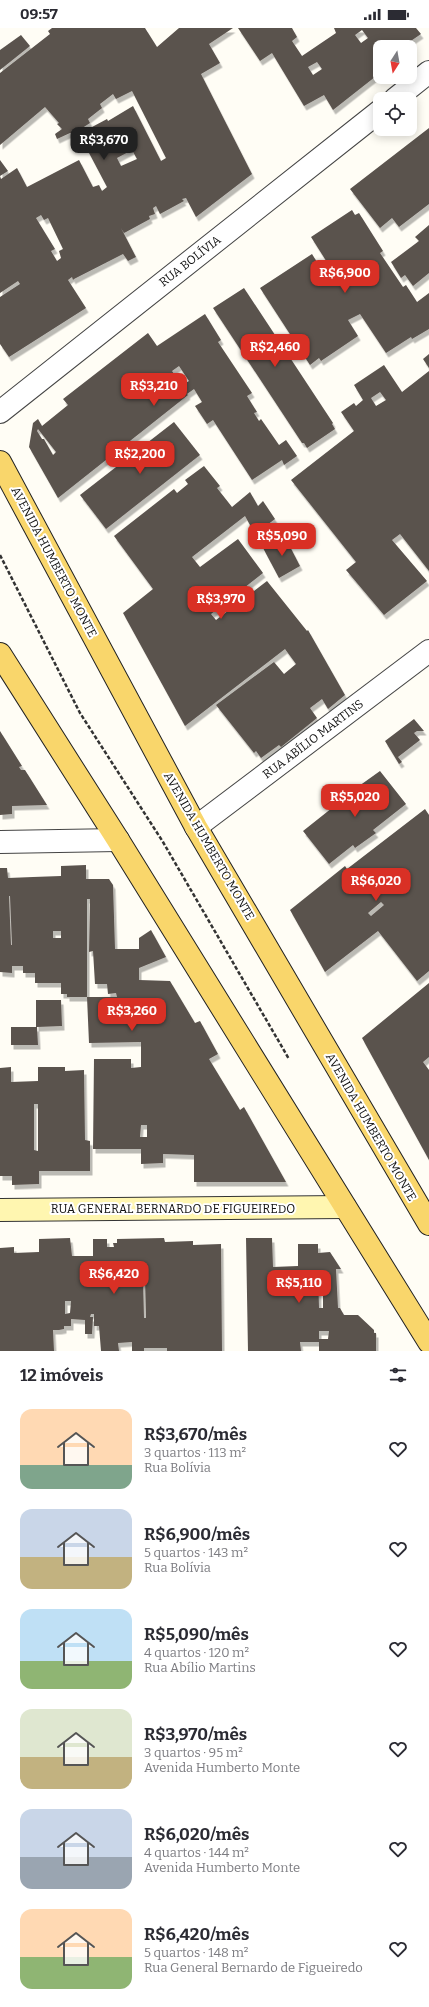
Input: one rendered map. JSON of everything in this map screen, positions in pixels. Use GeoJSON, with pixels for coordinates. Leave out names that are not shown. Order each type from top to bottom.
{"type":"FeatureCollection","features":[{"type":"Feature","properties":{"kind":"main road","name":"AVENIDA HUMBERTO MONTE"},"geometry":{"type":"LineString","coordinates":[[0,462],[196,827],[427,1215]]}},
{"type":"Feature","properties":{"kind":"main road"},"geometry":{"type":"LineString","coordinates":[[0,654],[118,840],[429,1342]]}},
{"type":"Feature","properties":{"kind":"street"},"geometry":{"type":"LineString","coordinates":[[404,92],[429,72]]}},
{"type":"Feature","properties":{"kind":"street","name":"RUA BOLÍVIA"},"geometry":{"type":"LineString","coordinates":[[0,412],[373,117]]}},
{"type":"Feature","properties":{"kind":"street","name":"RUA ABÍLIO MARTINS"},"geometry":{"type":"LineString","coordinates":[[196,827],[429,651]]}},
{"type":"Feature","properties":{"kind":"street"},"geometry":{"type":"LineString","coordinates":[[0,842],[118,840]]}},
{"type":"Feature","properties":{"kind":"street","name":"RUA GENERAL BERNARDO DE FIGUEIREDO"},"geometry":{"type":"LineString","coordinates":[[0,1210],[345,1207]]}},
{"type":"Feature","properties":{"kind":"path"},"geometry":{"type":"LineString","coordinates":[[0,555],[80,713],[163,842],[291,1063]]}},
{"type":"Feature","properties":{"kind":"building"},"geometry":{"type":"Polygon","coordinates":[[[52,28],[145,28],[157,47],[179,28],[233,28],[209,44],[220,63],[201,74],[252,174],[196,217],[186,198],[182,199],[184,201],[160,214],[156,206],[153,208],[155,214],[149,216],[150,219],[124,233],[121,228],[136,257],[128,261],[123,254],[73,280],[72,277],[68,280],[86,308],[9,357],[0,344],[0,297],[20,284],[18,281],[0,293],[0,176],[1,179],[17,168],[27,187],[79,160],[93,187],[99,185],[102,191],[107,187],[79,134],[107,119],[108,121],[133,106],[161,161],[166,158],[132,91],[116,99],[113,94],[100,104],[102,108],[88,119],[90,123],[73,134],[70,133],[57,139],[55,134],[62,129],[57,124],[59,123],[45,107],[0,145],[0,73],[50,34],[48,31],[52,28]],[[132,150],[117,158],[121,166],[137,159],[132,150]],[[41,215],[36,218],[55,249],[51,251],[57,261],[61,258],[59,251],[63,249],[48,218],[44,220],[41,215]]]}},
{"type":"Feature","properties":{"kind":"building"},"geometry":{"type":"Polygon","coordinates":[[[238,28],[292,28],[297,37],[292,41],[302,56],[336,33],[334,28],[416,28],[421,34],[412,40],[373,40],[373,79],[333,110],[324,95],[304,106],[272,53],[260,61],[238,28]],[[362,30],[355,35],[361,43],[368,38],[362,30]],[[317,62],[308,67],[313,75],[322,69],[317,62]]]}},
{"type":"Feature","properties":{"kind":"building"},"geometry":{"type":"Polygon","coordinates":[[[21,35],[30,46],[0,70],[0,50],[21,35]]]}},
{"type":"Feature","properties":{"kind":"building"},"geometry":{"type":"Polygon","coordinates":[[[429,128],[429,204],[399,227],[392,218],[380,228],[350,189],[429,128]]]}},
{"type":"Feature","properties":{"kind":"building"},"geometry":{"type":"Polygon","coordinates":[[[0,160],[8,171],[0,176],[0,160]]]}},
{"type":"Feature","properties":{"kind":"building"},"geometry":{"type":"Polygon","coordinates":[[[352,210],[355,215],[359,213],[383,251],[380,253],[403,287],[406,285],[417,302],[429,293],[429,329],[412,339],[411,337],[386,353],[360,314],[348,320],[358,336],[321,361],[319,358],[310,365],[260,288],[312,254],[330,283],[337,278],[311,237],[352,210]]]}},
{"type":"Feature","properties":{"kind":"building"},"geometry":{"type":"Polygon","coordinates":[[[429,225],[429,273],[413,286],[405,275],[401,278],[391,262],[419,241],[415,237],[429,225]]]}},
{"type":"Feature","properties":{"kind":"building"},"geometry":{"type":"Polygon","coordinates":[[[244,288],[333,423],[332,424],[335,429],[307,448],[304,443],[302,443],[213,308],[244,288]]]}},
{"type":"Feature","properties":{"kind":"building"},"geometry":{"type":"Polygon","coordinates":[[[205,314],[221,340],[218,342],[252,393],[247,396],[257,412],[254,413],[259,421],[261,419],[279,445],[286,440],[297,456],[284,465],[282,460],[252,480],[213,420],[207,424],[195,406],[202,402],[194,389],[58,498],[29,447],[33,423],[38,419],[42,426],[68,405],[63,399],[148,333],[157,346],[205,314]],[[179,366],[172,371],[182,385],[189,381],[179,366]],[[38,429],[37,431],[42,439],[44,439],[53,455],[56,452],[38,429]]]}},
{"type":"Feature","properties":{"kind":"building"},"geometry":{"type":"Polygon","coordinates":[[[429,354],[429,368],[423,359],[429,354]]]}},
{"type":"Feature","properties":{"kind":"building"},"geometry":{"type":"Polygon","coordinates":[[[384,365],[402,392],[429,371],[429,571],[400,534],[392,540],[427,581],[384,615],[346,570],[356,562],[291,480],[354,431],[341,412],[354,403],[356,406],[363,400],[354,385],[384,365]],[[380,392],[371,398],[376,406],[386,400],[380,392]]]}},
{"type":"Feature","properties":{"kind":"building"},"geometry":{"type":"Polygon","coordinates":[[[174,422],[200,455],[106,529],[80,495],[174,422]]]}},
{"type":"Feature","properties":{"kind":"building"},"geometry":{"type":"Polygon","coordinates":[[[204,466],[220,486],[217,488],[232,507],[250,492],[258,506],[263,501],[275,519],[255,534],[245,516],[192,557],[200,567],[238,539],[263,573],[211,614],[216,620],[267,581],[307,631],[308,630],[345,695],[328,709],[322,699],[310,708],[317,718],[281,747],[279,745],[261,758],[256,751],[254,753],[216,705],[274,662],[284,674],[296,664],[285,649],[185,726],[123,613],[153,589],[114,536],[174,489],[177,493],[188,484],[185,480],[204,466]]]}},
{"type":"Feature","properties":{"kind":"building"},"geometry":{"type":"Polygon","coordinates":[[[285,537],[300,566],[279,578],[263,548],[285,537]]]}},
{"type":"Feature","properties":{"kind":"building"},"geometry":{"type":"Polygon","coordinates":[[[414,719],[424,731],[417,731],[414,733],[420,740],[398,757],[402,762],[399,764],[385,741],[414,719]]]}},
{"type":"Feature","properties":{"kind":"building"},"geometry":{"type":"Polygon","coordinates":[[[0,731],[22,766],[19,767],[21,770],[25,770],[47,805],[12,806],[12,814],[0,815],[0,731]]]}},
{"type":"Feature","properties":{"kind":"building"},"geometry":{"type":"Polygon","coordinates":[[[380,771],[406,804],[373,830],[376,833],[355,848],[353,845],[329,864],[303,831],[332,808],[331,806],[380,771]]]}},
{"type":"Feature","properties":{"kind":"building"},"geometry":{"type":"Polygon","coordinates":[[[425,809],[429,815],[429,971],[417,981],[378,931],[325,972],[290,910],[345,866],[347,869],[425,809]],[[381,902],[368,913],[371,916],[384,905],[381,902]]]}},
{"type":"Feature","properties":{"kind":"building"},"geometry":{"type":"Polygon","coordinates":[[[86,865],[86,879],[109,879],[113,885],[115,949],[139,949],[139,938],[151,930],[166,957],[139,968],[139,980],[170,981],[195,1023],[200,1021],[218,1054],[209,1059],[240,1110],[244,1107],[286,1182],[194,1182],[194,1155],[163,1154],[163,1163],[141,1164],[141,1149],[93,1149],[94,1059],[131,1059],[131,1068],[141,1067],[141,1042],[89,1043],[87,997],[67,997],[67,994],[61,994],[61,983],[35,983],[35,973],[23,973],[23,966],[12,966],[12,973],[0,972],[0,868],[7,868],[8,878],[61,876],[61,866],[86,865]],[[10,896],[11,945],[12,945],[10,896]],[[87,899],[87,997],[117,997],[116,993],[108,994],[107,984],[95,984],[93,951],[89,952],[90,899],[87,899]],[[53,931],[53,938],[61,938],[61,931],[53,931]],[[141,1125],[140,1137],[147,1137],[147,1125],[141,1125]]]}},
{"type":"Feature","properties":{"kind":"building"},"geometry":{"type":"Polygon","coordinates":[[[429,983],[429,1057],[423,1062],[429,1070],[429,1160],[362,1038],[429,983]]]}},
{"type":"Feature","properties":{"kind":"building"},"geometry":{"type":"Polygon","coordinates":[[[36,1000],[61,1000],[62,1026],[37,1027],[38,1045],[11,1045],[11,1027],[36,1027],[36,1000]]]}},
{"type":"Feature","properties":{"kind":"building"},"geometry":{"type":"Polygon","coordinates":[[[11,1067],[11,1082],[38,1081],[38,1067],[65,1067],[65,1071],[84,1070],[85,1140],[90,1141],[90,1171],[39,1171],[39,1184],[12,1185],[12,1176],[0,1176],[0,1068],[11,1067]],[[34,1104],[34,1150],[38,1151],[38,1104],[34,1104]]]}},
{"type":"Feature","properties":{"kind":"building"},"geometry":{"type":"Polygon","coordinates":[[[70,1238],[72,1256],[93,1256],[93,1239],[107,1239],[107,1247],[114,1247],[113,1243],[117,1243],[117,1239],[164,1238],[165,1242],[193,1241],[193,1245],[221,1244],[222,1351],[167,1351],[167,1348],[144,1348],[144,1351],[132,1351],[132,1342],[118,1343],[119,1351],[101,1351],[99,1326],[94,1326],[94,1314],[91,1314],[90,1317],[93,1317],[92,1334],[85,1334],[85,1320],[71,1319],[71,1326],[64,1326],[64,1329],[53,1330],[54,1351],[0,1351],[0,1248],[14,1247],[14,1253],[39,1252],[39,1239],[70,1238]],[[143,1280],[144,1318],[146,1318],[145,1280],[143,1280]],[[65,1301],[65,1314],[70,1313],[71,1301],[65,1301]]]}},
{"type":"Feature","properties":{"kind":"building"},"geometry":{"type":"Polygon","coordinates":[[[246,1238],[272,1238],[273,1267],[298,1266],[298,1244],[318,1244],[318,1253],[330,1252],[341,1269],[336,1269],[338,1308],[340,1308],[344,1315],[358,1315],[374,1330],[374,1333],[376,1333],[376,1351],[319,1351],[319,1342],[300,1342],[301,1351],[248,1351],[246,1238]],[[318,1272],[319,1308],[323,1308],[323,1272],[318,1272]],[[319,1331],[319,1339],[328,1339],[329,1331],[319,1331]]]}}]}
